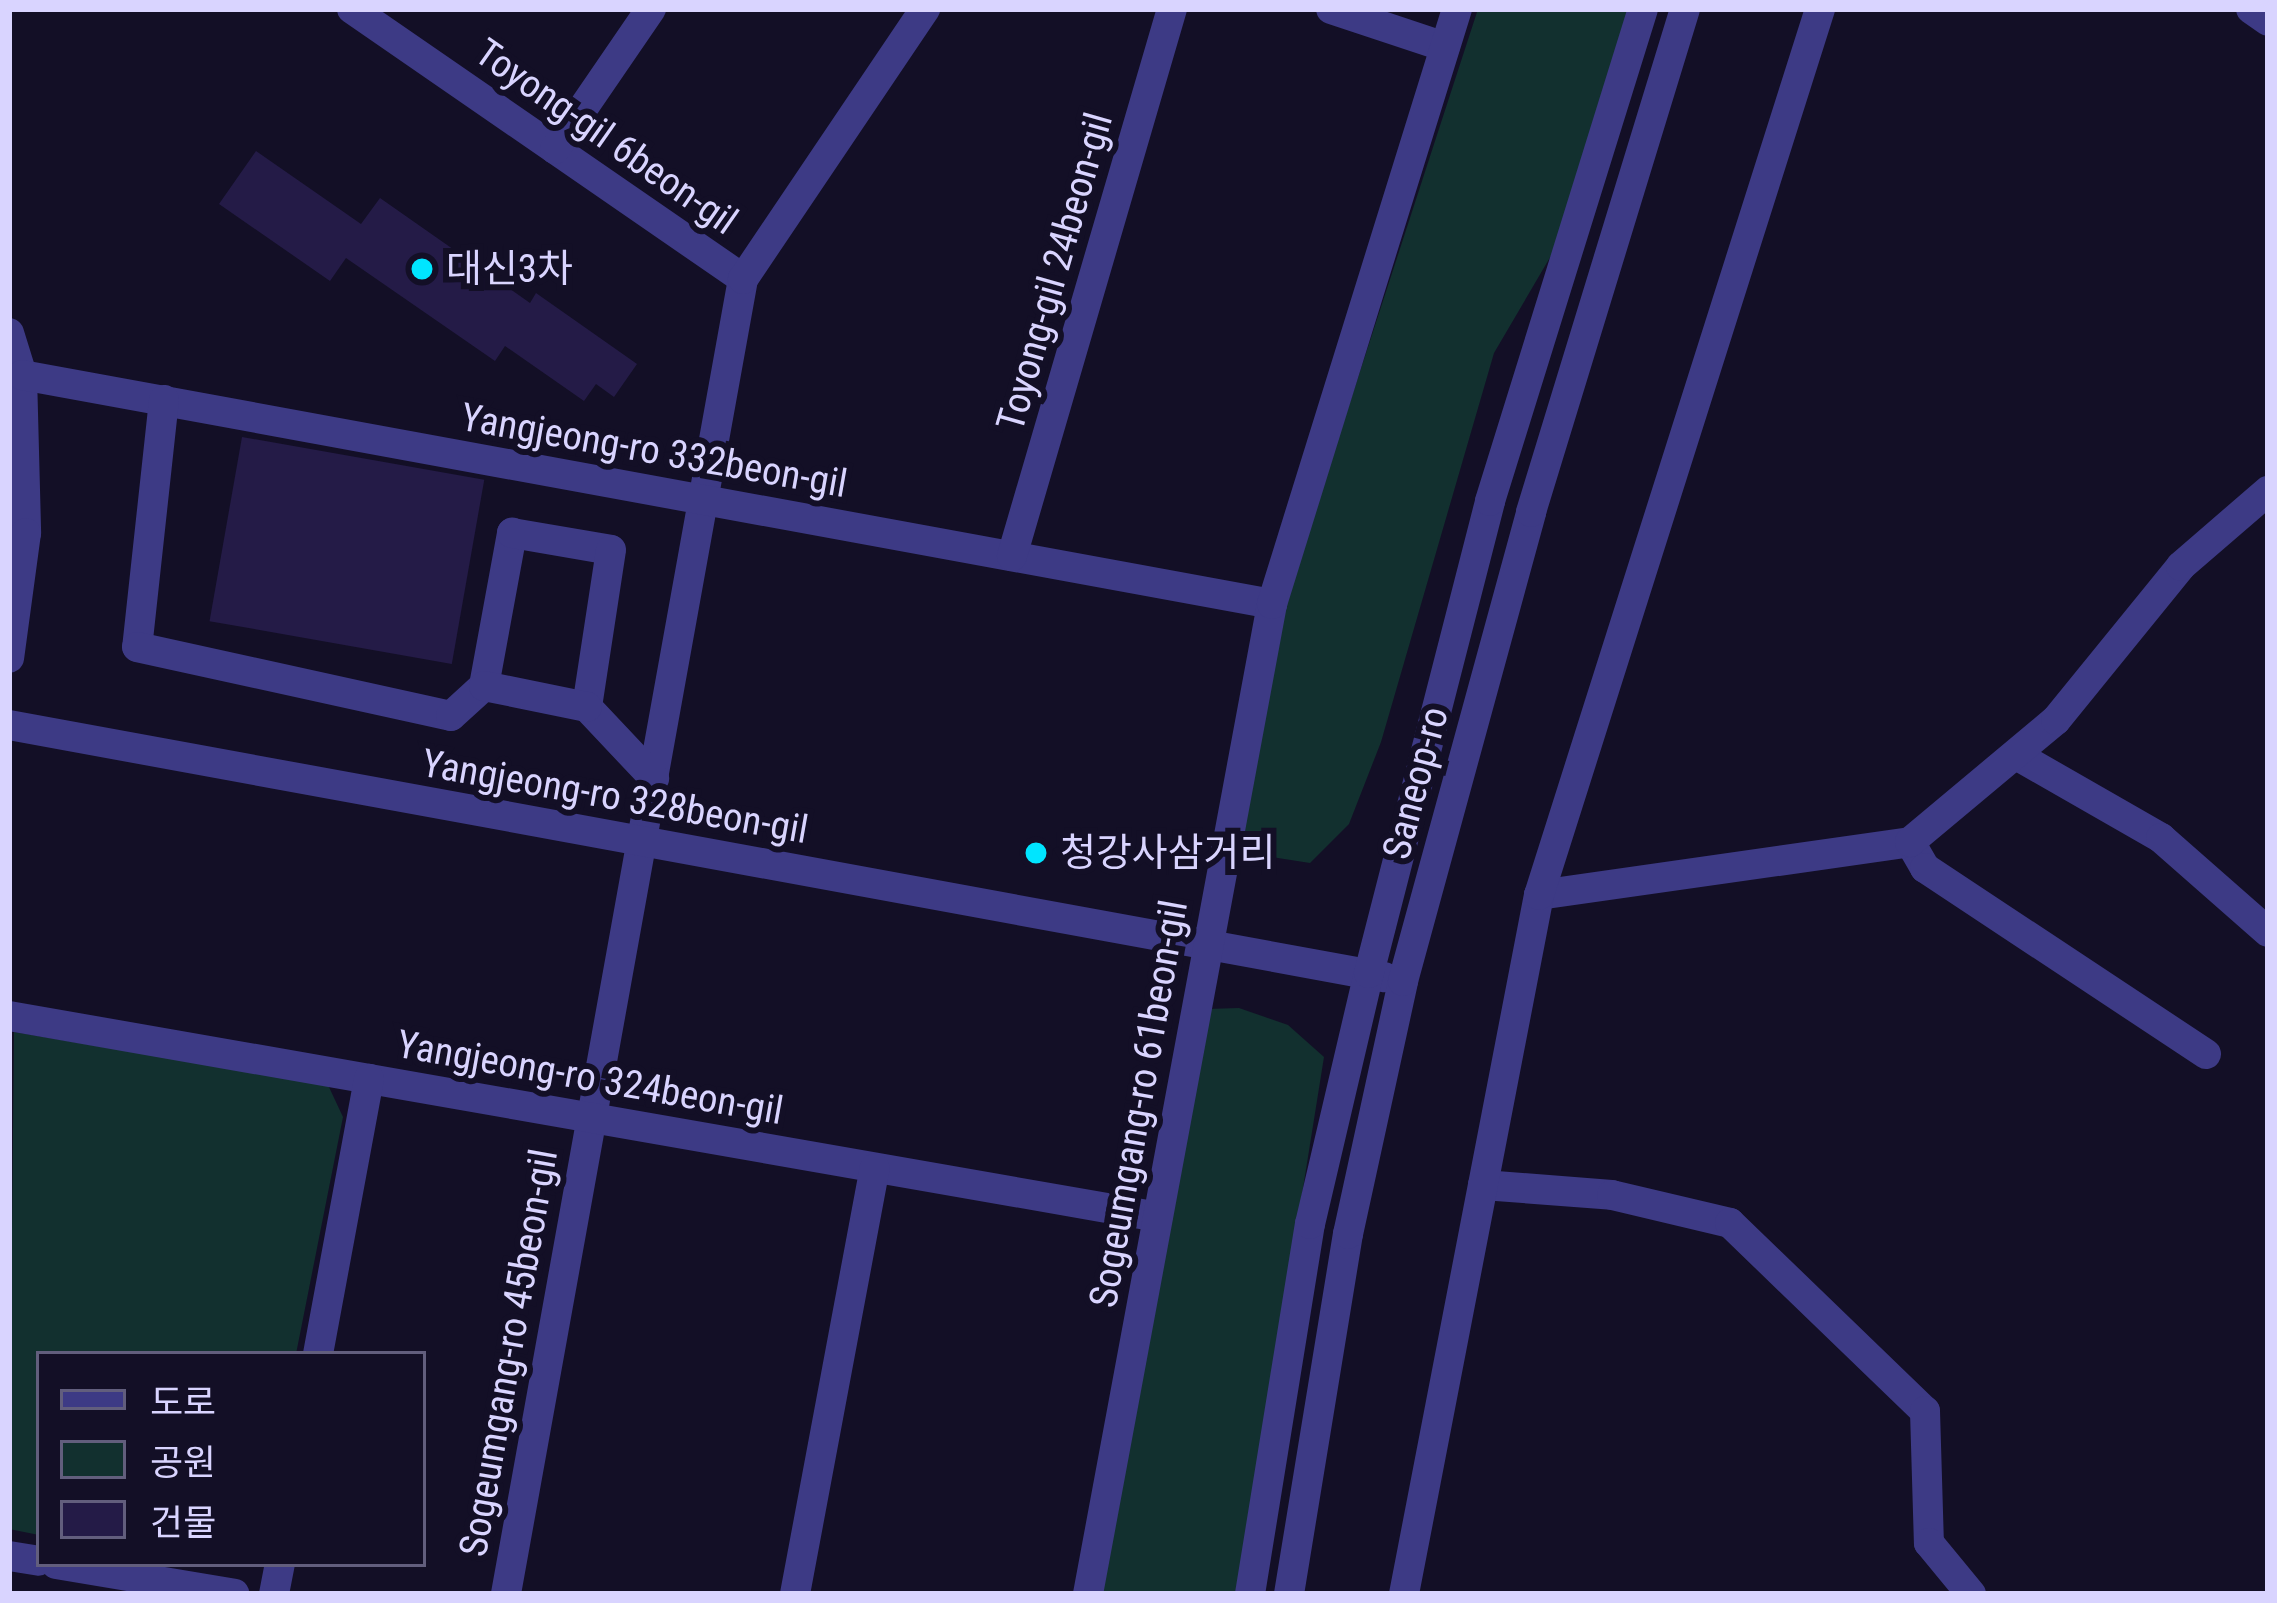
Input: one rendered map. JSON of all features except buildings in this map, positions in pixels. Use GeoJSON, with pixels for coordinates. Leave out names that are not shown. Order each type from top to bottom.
{"type":"FeatureCollection","features":[{"type":"Feature","properties":{"kind":"street"},"geometry":{"type":"LineString","coordinates":[[555,149],[651,9]]}},
{"type":"Feature","properties":{"kind":"street","name":"Toyong-gil 6beon-gil"},"geometry":{"type":"LineString","coordinates":[[642,843],[743,279],[925,9]]}},
{"type":"Feature","properties":{"kind":"street","name":"Toyong-gil 24beon-gil"},"geometry":{"type":"LineString","coordinates":[[1012,556],[1172,9]]}},
{"type":"Feature","properties":{"kind":"street"},"geometry":{"type":"LineString","coordinates":[[1331,9],[1445,47]]}},
{"type":"Feature","properties":{"kind":"street","name":"Sogeumgang-ro 61beon-gil"},"geometry":{"type":"LineString","coordinates":[[1088,1594],[1272,604],[1457,9]]}},
{"type":"Feature","properties":{"kind":"street","name":"Saneop-ro"},"geometry":{"type":"LineString","coordinates":[[1250,1594],[1310,1224],[1369,974],[1490,501],[1643,9]]}},
{"type":"Feature","properties":{"kind":"street","name":"Saneop-ro"},"geometry":{"type":"LineString","coordinates":[[1288,1594],[1348,1234],[1403,981],[1531,512],[1685,9]]}},
{"type":"Feature","properties":{"kind":"street"},"geometry":{"type":"LineString","coordinates":[[1404,1594],[1539,895],[1820,9]]}},
{"type":"Feature","properties":{"kind":"street"},"geometry":{"type":"LineString","coordinates":[[2251,9],[2268,21]]}},
{"type":"Feature","properties":{"kind":"street","name":"Toyong-gil 6beon-gil"},"geometry":{"type":"LineString","coordinates":[[364,12],[743,279]]}},
{"type":"Feature","properties":{"kind":"street"},"geometry":{"type":"LineString","coordinates":[[9,333],[22,375],[26,533],[9,658]]}},
{"type":"Feature","properties":{"kind":"street","name":"Yangjeong-ro 332beon-gil"},"geometry":{"type":"LineString","coordinates":[[22,375],[1272,604]]}},
{"type":"Feature","properties":{"kind":"street"},"geometry":{"type":"LineString","coordinates":[[164,400],[137,647],[451,716],[484,686],[512,533],[611,550],[587,707]]}},
{"type":"Feature","properties":{"kind":"street"},"geometry":{"type":"LineString","coordinates":[[1539,895],[1910,842],[2018,756],[2181,566],[2268,491]]}},
{"type":"Feature","properties":{"kind":"street"},"geometry":{"type":"LineString","coordinates":[[484,686],[587,707],[654,778]]}},
{"type":"Feature","properties":{"kind":"street","name":"Yangjeong-ro 328beon-gil"},"geometry":{"type":"LineString","coordinates":[[9,725],[642,843],[1209,939],[1403,981]]}},
{"type":"Feature","properties":{"kind":"street"},"geometry":{"type":"LineString","coordinates":[[2018,756],[2161,838],[2268,932]]}},
{"type":"Feature","properties":{"kind":"street"},"geometry":{"type":"LineString","coordinates":[[1910,842],[1924,868],[2206,1054]]}},
{"type":"Feature","properties":{"kind":"street","name":"Sogeumgang-ro 45beon-gil"},"geometry":{"type":"LineString","coordinates":[[506,1594],[642,843]]}},
{"type":"Feature","properties":{"kind":"street","name":"Yangjeong-ro 324beon-gil"},"geometry":{"type":"LineString","coordinates":[[9,1016],[1158,1217]]}},
{"type":"Feature","properties":{"kind":"street"},"geometry":{"type":"LineString","coordinates":[[319,1351],[369,1079]]}},
{"type":"Feature","properties":{"kind":"street"},"geometry":{"type":"LineString","coordinates":[[795,1594],[875,1168]]}},
{"type":"Feature","properties":{"kind":"street"},"geometry":{"type":"LineString","coordinates":[[1483,1185],[1612,1195],[1730,1222],[1925,1411],[1929,1543],[1971,1594]]}},
{"type":"Feature","properties":{"kind":"street"},"geometry":{"type":"LineString","coordinates":[[74,1567],[235,1594]]}},
{"type":"Feature","properties":{"kind":"green space"},"geometry":{"type":"Polygon","coordinates":[[[1478,9],[1630,9],[1552,254],[1494,353],[1381,742],[1349,824],[1310,863],[1239,852],[1283,608],[1478,9]]]}},
{"type":"Feature","properties":{"kind":"green space"},"geometry":{"type":"Polygon","coordinates":[[[1239,1008],[1288,1025],[1324,1057],[1238,1594],[1101,1594],[1207,1009],[1239,1008]]]}},
{"type":"Feature","properties":{"kind":"green space"},"geometry":{"type":"Polygon","coordinates":[[[14,1032],[328,1085],[343,1117],[297,1351],[36,1351],[36,1534],[9,1529],[14,1032]]]}},
{"type":"Feature","properties":{"kind":"place","name":"대신3차"},"geometry":{"type":"Point","coordinates":[422,269]}},
{"type":"Feature","properties":{"kind":"place","name":"청강사삼거리"},"geometry":{"type":"Point","coordinates":[1036,853]}}]}
